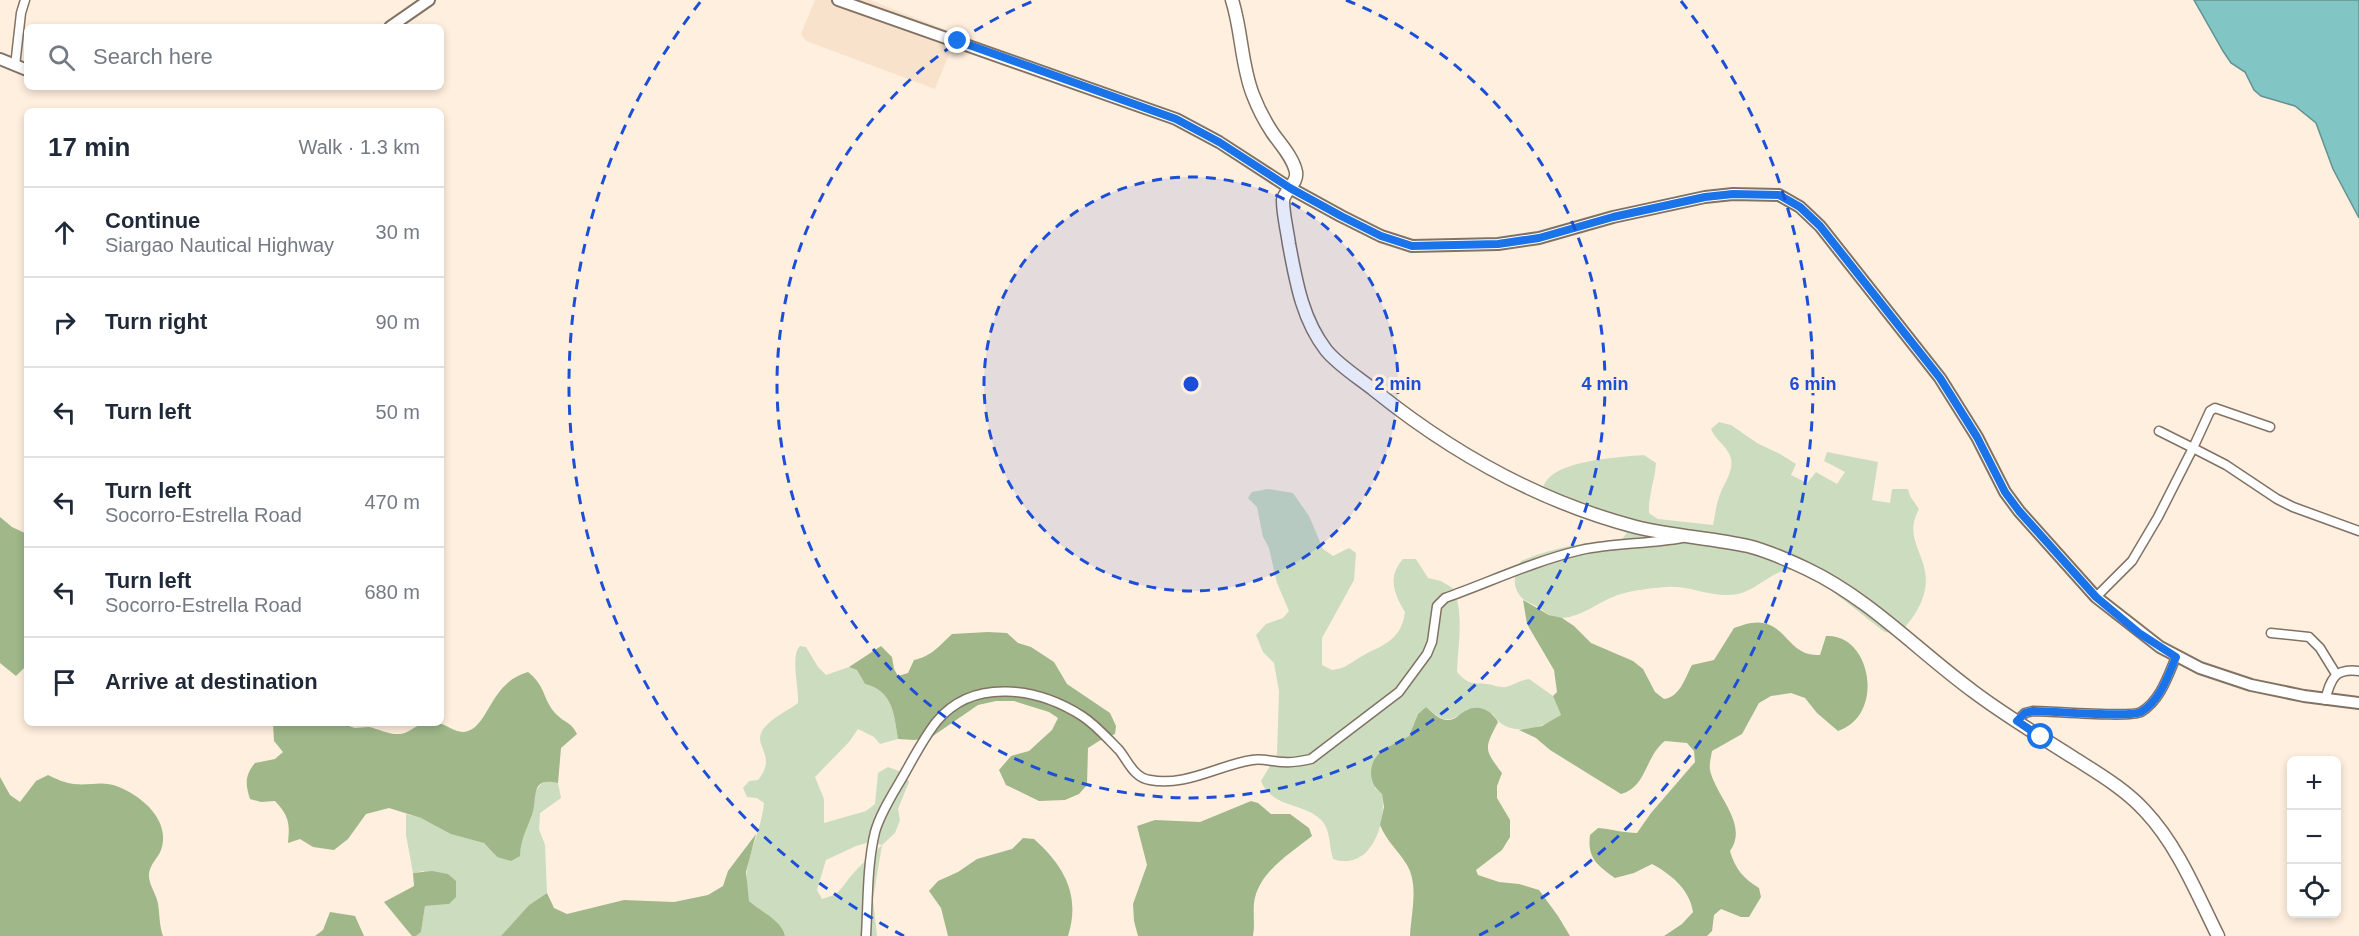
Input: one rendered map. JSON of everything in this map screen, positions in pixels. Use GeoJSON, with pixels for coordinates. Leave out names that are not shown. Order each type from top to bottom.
{"type":"FeatureCollection","features":[{"type":"Feature","properties":{"kind":"main road"},"geometry":{"type":"LineString","coordinates":[[1232,0],[1240,25],[1245,67],[1253,95],[1259,110],[1296,172],[1294,183],[1284,194],[1283,208],[1298,292],[1315,333],[1330,355],[1386,400],[1437,436],[1531,489],[1593,514],[1684,537],[1723,542],[1777,555],[1841,587],[1975,693],[2106,779],[2146,812],[2170,843],[2218,936]]}},
{"type":"Feature","properties":{"kind":"street"},"geometry":{"type":"LineString","coordinates":[[15,66],[21,13],[25,0]]}},
{"type":"Feature","properties":{"kind":"street"},"geometry":{"type":"LineString","coordinates":[[394,24],[429,0]]}},
{"type":"Feature","properties":{"kind":"street"},"geometry":{"type":"LineString","coordinates":[[838,0],[1176,119],[1230,148],[1290,188],[1381,236],[1412,246],[1498,244],[1539,238],[1613,217],[1719,195],[1770,194],[1787,199],[1811,216],[1820,226],[1916,345],[1960,409],[2012,502],[2096,597],[2139,633],[2176,657],[2227,678],[2325,700],[2359,704]]}},
{"type":"Feature","properties":{"kind":"street"},"geometry":{"type":"LineString","coordinates":[[0,59],[24,69]]}},
{"type":"Feature","properties":{"kind":"street"},"geometry":{"type":"LineString","coordinates":[[2096,597],[2132,561],[2158,517],[2210,411],[2214,408],[2270,427]]}},
{"type":"Feature","properties":{"kind":"street"},"geometry":{"type":"LineString","coordinates":[[2159,431],[2249,479],[2277,499],[2319,518],[2359,531]]}},
{"type":"Feature","properties":{"kind":"street"},"geometry":{"type":"LineString","coordinates":[[866,936],[870,858],[880,819],[937,721],[954,705],[975,694],[1013,691],[1047,699],[1081,716],[1121,752],[1132,769],[1142,778],[1151,781],[1187,778],[1255,759],[1296,762],[1311,759],[1399,692],[1427,654],[1437,606],[1445,598],[1531,565],[1581,550],[1659,542],[1684,537]]}},
{"type":"Feature","properties":{"kind":"street"},"geometry":{"type":"LineString","coordinates":[[2271,633],[2309,637],[2320,648],[2336,674]]}},
{"type":"Feature","properties":{"kind":"street"},"geometry":{"type":"LineString","coordinates":[[2017,721],[2025,713],[2033,711],[2137,714],[2152,702],[2162,689],[2176,657]]}},
{"type":"Feature","properties":{"kind":"street"},"geometry":{"type":"LineString","coordinates":[[2325,700],[2336,674],[2345,670],[2359,671]]}},
{"type":"Feature","properties":{"kind":"shaded area"},"geometry":{"type":"Polygon","coordinates":[[[815,0],[870,0],[957,34],[935,89],[806,41],[801,34],[815,0]]]}},
{"type":"Feature","properties":{"kind":"green space"},"geometry":{"type":"Polygon","coordinates":[[[1719,422],[1731,425],[1757,443],[1796,464],[1791,475],[1807,483],[1816,472],[1837,484],[1845,472],[1824,461],[1827,452],[1878,462],[1872,500],[1890,503],[1892,489],[1908,489],[1919,509],[1913,529],[1926,581],[1917,610],[1899,634],[1885,632],[1825,586],[1801,572],[1791,570],[1779,572],[1738,594],[1720,595],[1675,587],[1644,589],[1614,596],[1577,615],[1562,618],[1549,614],[1522,598],[1515,584],[1521,561],[1570,546],[1622,539],[1627,533],[1552,506],[1540,497],[1547,480],[1554,473],[1565,468],[1592,461],[1644,455],[1656,463],[1649,513],[1658,519],[1713,525],[1718,500],[1732,463],[1728,452],[1711,429],[1719,422]]]}},
{"type":"Feature","properties":{"kind":"green space"},"geometry":{"type":"Polygon","coordinates":[[[1268,489],[1293,493],[1309,516],[1323,549],[1333,556],[1349,548],[1356,553],[1354,580],[1322,638],[1322,665],[1332,670],[1343,667],[1394,637],[1403,622],[1405,612],[1395,592],[1395,572],[1403,559],[1416,559],[1428,578],[1441,581],[1454,589],[1460,620],[1457,672],[1465,680],[1501,687],[1529,679],[1553,696],[1561,715],[1535,727],[1516,729],[1499,722],[1493,714],[1468,709],[1456,717],[1446,719],[1437,716],[1426,707],[1418,714],[1409,736],[1397,744],[1375,788],[1382,794],[1383,806],[1379,831],[1374,842],[1367,852],[1346,861],[1333,859],[1327,831],[1317,816],[1275,798],[1266,790],[1261,781],[1277,754],[1279,691],[1274,663],[1263,652],[1256,635],[1266,624],[1283,618],[1289,611],[1277,583],[1269,548],[1263,537],[1257,507],[1248,498],[1252,492],[1268,489]]]}},
{"type":"Feature","properties":{"kind":"green space"},"geometry":{"type":"Polygon","coordinates":[[[0,517],[12,527],[24,533],[24,668],[16,676],[0,663],[0,517]]]}},
{"type":"Feature","properties":{"kind":"green space"},"geometry":{"type":"Polygon","coordinates":[[[1523,600],[1549,615],[1562,618],[1591,643],[1633,661],[1643,669],[1655,692],[1664,699],[1678,691],[1692,665],[1714,660],[1734,628],[1744,625],[1763,623],[1771,626],[1795,647],[1810,654],[1820,655],[1826,636],[1841,639],[1854,647],[1867,676],[1867,693],[1863,709],[1853,722],[1838,731],[1817,713],[1805,698],[1791,693],[1771,696],[1759,703],[1742,734],[1712,751],[1710,770],[1713,780],[1734,821],[1736,831],[1735,841],[1730,851],[1732,857],[1741,873],[1759,888],[1761,897],[1749,917],[1741,917],[1721,909],[1714,915],[1712,931],[1707,936],[1664,936],[1682,924],[1693,912],[1684,890],[1666,873],[1652,864],[1634,873],[1615,878],[1595,860],[1590,850],[1590,835],[1598,828],[1637,833],[1651,813],[1695,762],[1694,751],[1687,743],[1665,741],[1658,747],[1636,785],[1621,794],[1550,750],[1536,738],[1519,730],[1542,726],[1561,715],[1553,696],[1557,692],[1554,670],[1527,624],[1523,600]]]}},
{"type":"Feature","properties":{"kind":"green space"},"geometry":{"type":"Polygon","coordinates":[[[1007,633],[1018,643],[1031,647],[1054,662],[1067,684],[1110,713],[1116,726],[1115,734],[1088,748],[1087,785],[1079,794],[1065,800],[1039,801],[1006,785],[999,770],[1011,756],[1029,751],[1052,730],[1058,718],[1049,712],[1014,701],[996,701],[978,705],[930,738],[898,739],[893,712],[887,698],[874,687],[865,684],[857,670],[849,667],[881,646],[892,657],[898,676],[908,673],[914,660],[931,653],[952,634],[1007,633]]]}},
{"type":"Feature","properties":{"kind":"green space"},"geometry":{"type":"Polygon","coordinates":[[[800,646],[806,647],[818,667],[826,675],[849,667],[857,670],[865,684],[874,687],[887,698],[893,712],[898,739],[880,744],[874,737],[858,729],[849,742],[815,777],[824,799],[824,823],[866,811],[875,804],[878,773],[888,767],[904,773],[909,782],[898,809],[900,820],[895,833],[882,845],[873,899],[877,936],[785,936],[780,925],[749,901],[747,874],[764,803],[757,798],[747,797],[743,788],[749,781],[758,780],[764,771],[766,763],[760,740],[764,728],[798,703],[795,664],[800,646]],[[870,842],[826,860],[817,890],[822,899],[840,890],[882,845],[870,842]]]}},
{"type":"Feature","properties":{"kind":"green space"},"geometry":{"type":"Polygon","coordinates":[[[528,672],[542,688],[552,709],[577,734],[561,748],[558,783],[543,783],[536,790],[534,808],[523,839],[520,856],[511,861],[497,857],[484,843],[451,834],[421,818],[389,808],[366,814],[348,839],[334,850],[313,847],[300,839],[288,843],[288,820],[280,806],[275,801],[261,802],[250,799],[247,780],[252,767],[255,763],[275,759],[283,752],[274,741],[273,726],[369,727],[396,734],[405,733],[417,726],[444,725],[464,732],[475,727],[498,693],[516,677],[528,672]]]}},
{"type":"Feature","properties":{"kind":"green space"},"geometry":{"type":"Polygon","coordinates":[[[1426,707],[1438,717],[1446,720],[1455,718],[1472,708],[1480,708],[1489,712],[1498,722],[1490,738],[1488,749],[1502,773],[1497,786],[1497,798],[1510,820],[1510,837],[1502,850],[1476,870],[1478,875],[1499,882],[1519,884],[1539,890],[1570,936],[1410,936],[1413,881],[1407,865],[1380,825],[1384,807],[1382,794],[1374,785],[1371,774],[1372,766],[1379,754],[1409,736],[1418,714],[1426,707]]]}},
{"type":"Feature","properties":{"kind":"green space"},"geometry":{"type":"Polygon","coordinates":[[[48,775],[71,783],[107,784],[119,787],[137,797],[153,811],[162,829],[163,839],[161,850],[152,864],[149,878],[157,901],[163,936],[0,936],[0,777],[10,795],[20,802],[36,781],[48,775]]]}},
{"type":"Feature","properties":{"kind":"green space"},"geometry":{"type":"Polygon","coordinates":[[[548,781],[558,783],[561,798],[540,813],[539,829],[545,845],[547,893],[529,905],[501,936],[416,936],[421,932],[425,906],[449,904],[424,871],[413,873],[406,835],[406,814],[484,843],[497,857],[520,855],[521,841],[532,815],[534,793],[542,783],[548,781]]]}},
{"type":"Feature","properties":{"kind":"green space"},"geometry":{"type":"Polygon","coordinates":[[[1251,801],[1258,803],[1271,814],[1290,814],[1309,828],[1312,836],[1285,856],[1262,882],[1254,903],[1253,936],[1138,936],[1133,904],[1147,865],[1137,826],[1155,820],[1200,822],[1251,801]]]}},
{"type":"Feature","properties":{"kind":"green space"},"geometry":{"type":"Polygon","coordinates":[[[756,834],[746,872],[749,901],[780,925],[785,936],[501,936],[529,905],[547,893],[554,908],[567,914],[624,900],[674,902],[708,895],[723,886],[728,871],[756,834]]]}},
{"type":"Feature","properties":{"kind":"green space"},"geometry":{"type":"Polygon","coordinates":[[[1023,838],[1034,839],[1045,849],[1067,882],[1072,907],[1072,921],[1068,936],[948,936],[941,908],[929,891],[938,881],[958,872],[977,859],[1012,849],[1023,838]]]}},
{"type":"Feature","properties":{"kind":"green space"},"geometry":{"type":"Polygon","coordinates":[[[432,871],[448,874],[456,881],[456,897],[449,904],[425,906],[421,932],[412,936],[384,902],[414,886],[413,873],[432,871]]]}},
{"type":"Feature","properties":{"kind":"green space"},"geometry":{"type":"Polygon","coordinates":[[[330,912],[355,916],[364,936],[315,936],[323,930],[330,912]]]}},
{"type":"Feature","properties":{"kind":"water"},"geometry":{"type":"Polygon","coordinates":[[[2194,0],[2359,0],[2359,218],[2333,169],[2316,123],[2295,106],[2261,96],[2254,90],[2245,72],[2231,63],[2223,51],[2194,0]]]}},
{"type":"Feature","properties":{"kind":"route"},"geometry":{"type":"LineString","coordinates":[[958,41],[1176,119],[1240,154],[1290,188],[1341,216],[1381,236],[1412,246],[1498,244],[1539,238],[1613,217],[1719,195],[1752,193],[1779,195],[1800,207],[1839,248],[1940,378],[1977,437],[2005,492],[2019,511],[2096,597],[2139,633],[2176,657],[2162,689],[2143,711],[2137,714],[2033,711],[2020,716],[2017,721],[2041,737]]}}]}
